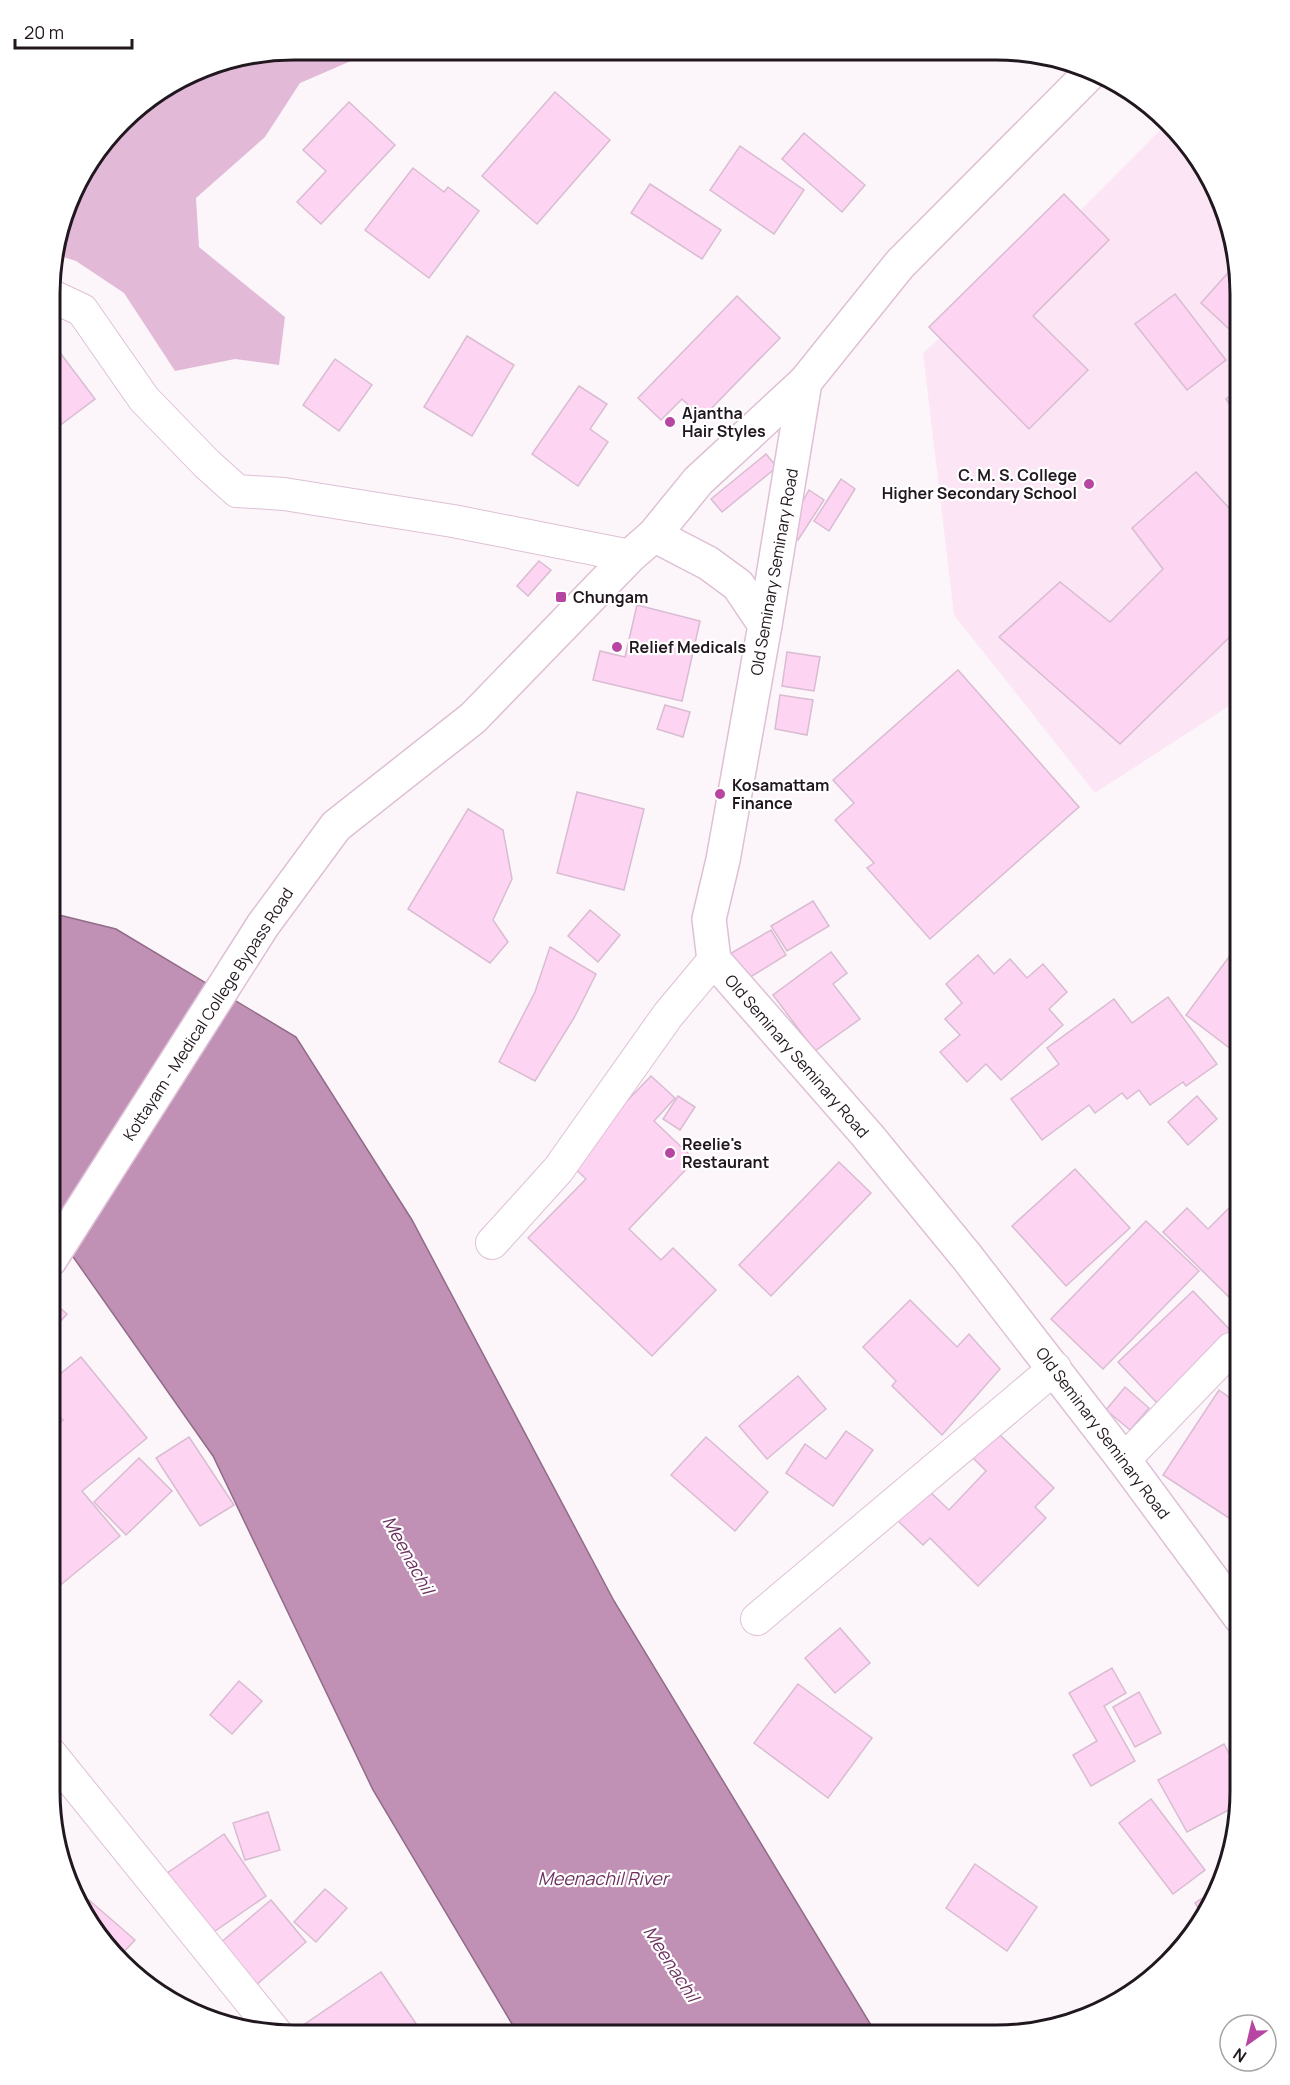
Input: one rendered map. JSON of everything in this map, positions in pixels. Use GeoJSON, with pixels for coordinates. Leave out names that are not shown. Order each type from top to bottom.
{"type":"FeatureCollection","features":[{"type":"Feature","properties":{"kind":"main road","name":"Kottayam - Medical College Bypass Road"},"geometry":{"type":"LineString","coordinates":[[60,1244],[263,925],[336,826],[473,718],[642,545],[698,481],[806,382],[900,264],[1085,78]]}},
{"type":"Feature","properties":{"kind":"main road","name":"Old Seminary Seminary Road"},"geometry":{"type":"LineString","coordinates":[[806,382],[723,860],[708,919],[714,960],[867,1135],[1055,1368],[1230,1603]]}},
{"type":"Feature","properties":{"kind":"main road"},"geometry":{"type":"LineString","coordinates":[[642,545],[708,563],[738,585],[765,626]]}},
{"type":"Feature","properties":{"kind":"street"},"geometry":{"type":"LineString","coordinates":[[60,300],[82,309],[144,399],[207,464],[237,491],[284,494],[441,520],[642,545]]}},
{"type":"Feature","properties":{"kind":"street"},"geometry":{"type":"LineString","coordinates":[[492,1243],[558,1170],[668,1015],[714,960]]}},
{"type":"Feature","properties":{"kind":"street"},"geometry":{"type":"LineString","coordinates":[[1125,1460],[1230,1350]]}},
{"type":"Feature","properties":{"kind":"street"},"geometry":{"type":"LineString","coordinates":[[757,1619],[1055,1368]]}},
{"type":"Feature","properties":{"kind":"street"},"geometry":{"type":"LineString","coordinates":[[60,1765],[267,2023]]}},
{"type":"Feature","properties":{"kind":"shaded area"},"geometry":{"type":"Polygon","coordinates":[[[294,60],[353,60],[300,83],[265,137],[196,198],[199,247],[285,317],[279,365],[235,359],[175,371],[124,293],[76,261],[63,257],[64,248],[72,219],[91,177],[118,140],[164,99],[204,78],[248,64],[294,60]]]}},
{"type":"Feature","properties":{"kind":"shaded area","name":"C. M. S. College Higher Secondary School"},"geometry":{"type":"Polygon","coordinates":[[[1161,129],[1191,164],[1212,204],[1226,248],[1230,294],[1230,705],[1095,793],[954,615],[923,353],[1081,210],[1161,129]]]}},
{"type":"Feature","properties":{"kind":"water","name":"Meenachil River"},"geometry":{"type":"Polygon","coordinates":[[[60,915],[116,929],[296,1037],[412,1220],[614,1601],[871,2025],[513,2025],[373,1790],[213,1456],[60,1238],[60,915]]]}},
{"type":"Feature","properties":{"kind":"building"},"geometry":{"type":"Polygon","coordinates":[[[555,92],[610,140],[537,224],[482,176],[555,92]]]}},
{"type":"Feature","properties":{"kind":"building"},"geometry":{"type":"Polygon","coordinates":[[[349,102],[395,145],[321,224],[297,202],[326,171],[303,150],[349,102]]]}},
{"type":"Feature","properties":{"kind":"building"},"geometry":{"type":"Polygon","coordinates":[[[804,133],[865,185],[842,212],[782,159],[804,133]]]}},
{"type":"Feature","properties":{"kind":"building"},"geometry":{"type":"Polygon","coordinates":[[[740,146],[804,190],[774,234],[710,190],[740,146]]]}},
{"type":"Feature","properties":{"kind":"building"},"geometry":{"type":"Polygon","coordinates":[[[413,168],[444,192],[448,187],[479,211],[429,278],[365,230],[413,168]]]}},
{"type":"Feature","properties":{"kind":"building"},"geometry":{"type":"Polygon","coordinates":[[[650,184],[721,230],[702,259],[631,213],[650,184]]]}},
{"type":"Feature","properties":{"kind":"building"},"geometry":{"type":"Polygon","coordinates":[[[1064,194],[1109,240],[1033,316],[1088,370],[1029,429],[929,327],[1064,194]]]}},
{"type":"Feature","properties":{"kind":"building"},"geometry":{"type":"Polygon","coordinates":[[[1229,272],[1230,330],[1201,303],[1229,272]]]}},
{"type":"Feature","properties":{"kind":"building"},"geometry":{"type":"Polygon","coordinates":[[[1175,294],[1226,360],[1187,390],[1135,324],[1175,294]]]}},
{"type":"Feature","properties":{"kind":"building"},"geometry":{"type":"Polygon","coordinates":[[[737,296],[780,338],[702,418],[682,399],[661,420],[638,398],[737,296]]]}},
{"type":"Feature","properties":{"kind":"building"},"geometry":{"type":"Polygon","coordinates":[[[467,336],[514,365],[472,436],[424,407],[467,336]]]}},
{"type":"Feature","properties":{"kind":"building"},"geometry":{"type":"Polygon","coordinates":[[[60,353],[95,399],[60,425],[60,353]]]}},
{"type":"Feature","properties":{"kind":"building"},"geometry":{"type":"Polygon","coordinates":[[[335,359],[372,385],[339,431],[303,405],[335,359]]]}},
{"type":"Feature","properties":{"kind":"building"},"geometry":{"type":"Polygon","coordinates":[[[579,386],[607,404],[590,429],[608,442],[578,486],[532,454],[579,386]]]}},
{"type":"Feature","properties":{"kind":"building"},"geometry":{"type":"Polygon","coordinates":[[[766,454],[777,467],[722,512],[711,499],[766,454]]]}},
{"type":"Feature","properties":{"kind":"building"},"geometry":{"type":"Polygon","coordinates":[[[1196,472],[1230,509],[1230,637],[1120,744],[999,637],[1060,582],[1110,622],[1163,569],[1132,528],[1196,472]]]}},
{"type":"Feature","properties":{"kind":"building"},"geometry":{"type":"Polygon","coordinates":[[[841,479],[855,489],[829,531],[814,521],[841,479]]]}},
{"type":"Feature","properties":{"kind":"building"},"geometry":{"type":"Polygon","coordinates":[[[809,490],[824,500],[798,540],[785,532],[809,490]]]}},
{"type":"Feature","properties":{"kind":"building"},"geometry":{"type":"Polygon","coordinates":[[[539,561],[551,570],[528,596],[517,586],[539,561]]]}},
{"type":"Feature","properties":{"kind":"building"},"geometry":{"type":"Polygon","coordinates":[[[637,605],[700,621],[682,701],[593,680],[600,651],[625,657],[637,605]]]}},
{"type":"Feature","properties":{"kind":"building"},"geometry":{"type":"Polygon","coordinates":[[[787,652],[820,657],[814,691],[782,686],[787,652]]]}},
{"type":"Feature","properties":{"kind":"building"},"geometry":{"type":"Polygon","coordinates":[[[958,670],[1079,807],[930,939],[867,868],[874,863],[835,820],[854,803],[833,780],[958,670]]]}},
{"type":"Feature","properties":{"kind":"building"},"geometry":{"type":"Polygon","coordinates":[[[780,695],[813,700],[807,735],[775,729],[780,695]]]}},
{"type":"Feature","properties":{"kind":"building"},"geometry":{"type":"Polygon","coordinates":[[[665,705],[690,712],[683,737],[657,729],[665,705]]]}},
{"type":"Feature","properties":{"kind":"building"},"geometry":{"type":"Polygon","coordinates":[[[577,792],[644,809],[624,890],[557,873],[577,792]]]}},
{"type":"Feature","properties":{"kind":"building"},"geometry":{"type":"Polygon","coordinates":[[[468,809],[503,830],[512,879],[493,920],[508,942],[490,963],[408,909],[468,809]]]}},
{"type":"Feature","properties":{"kind":"building"},"geometry":{"type":"Polygon","coordinates":[[[813,901],[829,926],[787,951],[771,926],[813,901]]]}},
{"type":"Feature","properties":{"kind":"building"},"geometry":{"type":"Polygon","coordinates":[[[590,910],[620,935],[598,962],[568,936],[590,910]]]}},
{"type":"Feature","properties":{"kind":"building"},"geometry":{"type":"Polygon","coordinates":[[[771,930],[786,955],[744,981],[728,955],[771,930]]]}},
{"type":"Feature","properties":{"kind":"building"},"geometry":{"type":"Polygon","coordinates":[[[550,947],[596,974],[574,1018],[535,1081],[499,1062],[535,992],[550,947]]]}},
{"type":"Feature","properties":{"kind":"building"},"geometry":{"type":"Polygon","coordinates":[[[831,952],[847,973],[833,984],[860,1019],[815,1051],[773,995],[831,952]]]}},
{"type":"Feature","properties":{"kind":"building"},"geometry":{"type":"Polygon","coordinates":[[[978,955],[994,974],[1010,959],[1027,978],[1043,964],[1067,992],[1049,1009],[1063,1025],[1001,1080],[986,1064],[967,1082],[940,1052],[960,1035],[945,1019],[962,1003],[946,984],[978,955]]]}},
{"type":"Feature","properties":{"kind":"building"},"geometry":{"type":"Polygon","coordinates":[[[1230,956],[1230,1048],[1186,1015],[1230,956]]]}},
{"type":"Feature","properties":{"kind":"building"},"geometry":{"type":"Polygon","coordinates":[[[1168,997],[1217,1064],[1186,1086],[1183,1082],[1150,1105],[1139,1090],[1127,1099],[1122,1093],[1095,1113],[1089,1105],[1042,1140],[1011,1099],[1059,1064],[1047,1048],[1114,999],[1132,1023],[1168,997]]]}},
{"type":"Feature","properties":{"kind":"building"},"geometry":{"type":"Polygon","coordinates":[[[651,1076],[675,1098],[654,1121],[695,1160],[629,1229],[661,1260],[673,1248],[716,1290],[652,1356],[528,1238],[586,1179],[568,1162],[651,1076]]]}},
{"type":"Feature","properties":{"kind":"building"},"geometry":{"type":"Polygon","coordinates":[[[678,1096],[695,1107],[680,1130],[663,1119],[678,1096]]]}},
{"type":"Feature","properties":{"kind":"building"},"geometry":{"type":"Polygon","coordinates":[[[1197,1096],[1217,1119],[1188,1145],[1168,1122],[1197,1096]]]}},
{"type":"Feature","properties":{"kind":"building"},"geometry":{"type":"Polygon","coordinates":[[[839,1162],[871,1193],[771,1296],[739,1265],[839,1162]]]}},
{"type":"Feature","properties":{"kind":"building"},"geometry":{"type":"Polygon","coordinates":[[[1075,1169],[1130,1228],[1066,1286],[1012,1226],[1075,1169]]]}},
{"type":"Feature","properties":{"kind":"building"},"geometry":{"type":"Polygon","coordinates":[[[1230,1207],[1230,1298],[1163,1232],[1187,1208],[1208,1229],[1230,1207]]]}},
{"type":"Feature","properties":{"kind":"building"},"geometry":{"type":"Polygon","coordinates":[[[1146,1221],[1199,1271],[1103,1369],[1051,1319],[1146,1221]]]}},
{"type":"Feature","properties":{"kind":"building"},"geometry":{"type":"Polygon","coordinates":[[[1193,1291],[1230,1330],[1230,1334],[1157,1403],[1118,1362],[1193,1291]]]}},
{"type":"Feature","properties":{"kind":"building"},"geometry":{"type":"Polygon","coordinates":[[[910,1300],[957,1347],[969,1334],[1000,1369],[942,1435],[892,1386],[896,1381],[863,1347],[910,1300]]]}},
{"type":"Feature","properties":{"kind":"building"},"geometry":{"type":"Polygon","coordinates":[[[60,1308],[67,1314],[60,1322],[60,1308]]]}},
{"type":"Feature","properties":{"kind":"building"},"geometry":{"type":"Polygon","coordinates":[[[81,1357],[147,1438],[82,1491],[120,1536],[60,1585],[60,1422],[63,1420],[60,1416],[60,1374],[81,1357]]]}},
{"type":"Feature","properties":{"kind":"building"},"geometry":{"type":"Polygon","coordinates":[[[798,1376],[826,1409],[767,1459],[739,1426],[798,1376]]]}},
{"type":"Feature","properties":{"kind":"building"},"geometry":{"type":"Polygon","coordinates":[[[1125,1387],[1149,1408],[1130,1430],[1106,1410],[1125,1387]]]}},
{"type":"Feature","properties":{"kind":"building"},"geometry":{"type":"Polygon","coordinates":[[[1219,1390],[1230,1398],[1230,1519],[1163,1475],[1219,1390]]]}},
{"type":"Feature","properties":{"kind":"building"},"geometry":{"type":"Polygon","coordinates":[[[846,1431],[873,1450],[833,1506],[786,1473],[805,1444],[826,1459],[846,1431]]]}},
{"type":"Feature","properties":{"kind":"building"},"geometry":{"type":"Polygon","coordinates":[[[996,1431],[1054,1488],[1035,1507],[1046,1518],[978,1586],[930,1538],[923,1545],[895,1518],[925,1487],[949,1510],[986,1471],[971,1456],[996,1431]]]}},
{"type":"Feature","properties":{"kind":"building"},"geometry":{"type":"Polygon","coordinates":[[[189,1437],[234,1505],[200,1526],[156,1458],[189,1437]]]}},
{"type":"Feature","properties":{"kind":"building"},"geometry":{"type":"Polygon","coordinates":[[[706,1437],[768,1492],[735,1531],[671,1475],[706,1437]]]}},
{"type":"Feature","properties":{"kind":"building"},"geometry":{"type":"Polygon","coordinates":[[[139,1458],[172,1491],[126,1535],[94,1502],[139,1458]]]}},
{"type":"Feature","properties":{"kind":"building"},"geometry":{"type":"Polygon","coordinates":[[[840,1628],[870,1663],[835,1693],[805,1658],[840,1628]]]}},
{"type":"Feature","properties":{"kind":"building"},"geometry":{"type":"Polygon","coordinates":[[[1112,1668],[1126,1693],[1104,1706],[1135,1761],[1091,1786],[1073,1755],[1097,1741],[1069,1693],[1112,1668]]]}},
{"type":"Feature","properties":{"kind":"building"},"geometry":{"type":"Polygon","coordinates":[[[239,1681],[262,1701],[232,1734],[210,1715],[239,1681]]]}},
{"type":"Feature","properties":{"kind":"building"},"geometry":{"type":"Polygon","coordinates":[[[798,1684],[872,1738],[828,1798],[754,1743],[798,1684]]]}},
{"type":"Feature","properties":{"kind":"building"},"geometry":{"type":"Polygon","coordinates":[[[1139,1692],[1161,1733],[1135,1747],[1113,1707],[1139,1692]]]}},
{"type":"Feature","properties":{"kind":"building"},"geometry":{"type":"Polygon","coordinates":[[[1224,1744],[1230,1755],[1229,1810],[1187,1832],[1158,1780],[1224,1744]]]}},
{"type":"Feature","properties":{"kind":"building"},"geometry":{"type":"Polygon","coordinates":[[[1151,1799],[1205,1870],[1173,1894],[1119,1823],[1151,1799]]]}},
{"type":"Feature","properties":{"kind":"building"},"geometry":{"type":"Polygon","coordinates":[[[268,1812],[280,1850],[245,1860],[233,1823],[268,1812]]]}},
{"type":"Feature","properties":{"kind":"building"},"geometry":{"type":"Polygon","coordinates":[[[224,1834],[266,1896],[202,1940],[160,1878],[224,1834]]]}},
{"type":"Feature","properties":{"kind":"building"},"geometry":{"type":"Polygon","coordinates":[[[975,1864],[1037,1907],[1007,1951],[946,1908],[975,1864]]]}},
{"type":"Feature","properties":{"kind":"building"},"geometry":{"type":"Polygon","coordinates":[[[325,1889],[347,1908],[316,1942],[294,1922],[325,1889]]]}},
{"type":"Feature","properties":{"kind":"building"},"geometry":{"type":"Polygon","coordinates":[[[1205,1897],[1199,1908],[1195,1903],[1205,1897]]]}},
{"type":"Feature","properties":{"kind":"building"},"geometry":{"type":"Polygon","coordinates":[[[89,1900],[135,1940],[124,1951],[99,1921],[89,1900]]]}},
{"type":"Feature","properties":{"kind":"building"},"geometry":{"type":"Polygon","coordinates":[[[271,1900],[306,1942],[249,1991],[213,1949],[271,1900]]]}},
{"type":"Feature","properties":{"kind":"building"},"geometry":{"type":"Polygon","coordinates":[[[381,1972],[417,2025],[303,2025],[381,1972]]]}},
{"type":"Feature","properties":{"kind":"place","name":"Ajantha Hair Styles"},"geometry":{"type":"Point","coordinates":[670,422]}},
{"type":"Feature","properties":{"kind":"place","name":"C. M. S. College Higher Secondary School"},"geometry":{"type":"Point","coordinates":[1089,484]}},
{"type":"Feature","properties":{"kind":"place","name":"Chungam"},"geometry":{"type":"Point","coordinates":[561,597]}},
{"type":"Feature","properties":{"kind":"place","name":"Relief Medicals"},"geometry":{"type":"Point","coordinates":[617,647]}},
{"type":"Feature","properties":{"kind":"place","name":"Kosamattam Finance"},"geometry":{"type":"Point","coordinates":[720,794]}},
{"type":"Feature","properties":{"kind":"place","name":"Reelie's Restaurant"},"geometry":{"type":"Point","coordinates":[670,1153]}},
{"type":"Feature","properties":{"kind":"water label","name":"Meenachil"},"geometry":{"type":"Point","coordinates":[408,1555]}},
{"type":"Feature","properties":{"kind":"water label","name":"Meenachil"},"geometry":{"type":"Point","coordinates":[671,1964]}}]}
